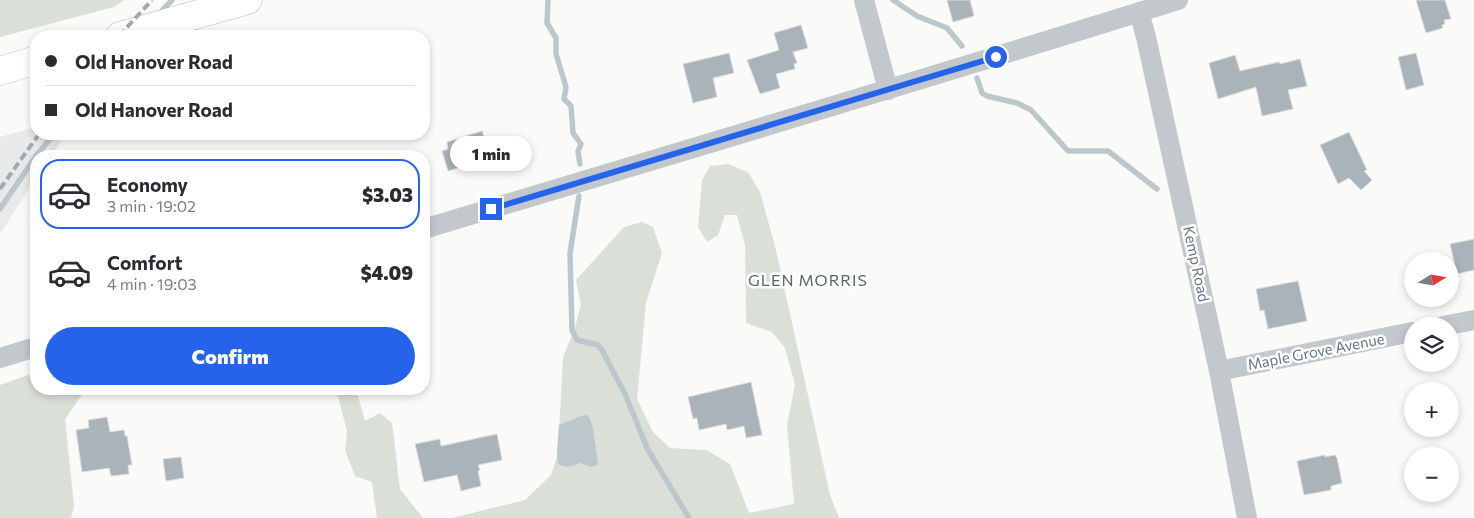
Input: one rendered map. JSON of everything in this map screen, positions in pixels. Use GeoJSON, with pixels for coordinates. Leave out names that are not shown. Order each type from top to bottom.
{"type":"FeatureCollection","features":[{"type":"Feature","properties":{"kind":"highway"},"geometry":{"type":"LineString","coordinates":[[142,30],[235,4]]}},
{"type":"Feature","properties":{"kind":"street"},"geometry":{"type":"LineString","coordinates":[[864,0],[888,90]]}},
{"type":"Feature","properties":{"kind":"street"},"geometry":{"type":"LineString","coordinates":[[430,227],[888,90],[1178,0]]}},
{"type":"Feature","properties":{"kind":"street","name":"Kemp Road"},"geometry":{"type":"LineString","coordinates":[[1139,12],[1220,371],[1247,518]]}},
{"type":"Feature","properties":{"kind":"street"},"geometry":{"type":"LineString","coordinates":[[1459,323],[1474,320]]}},
{"type":"Feature","properties":{"kind":"street","name":"Maple Grove Avenue"},"geometry":{"type":"LineString","coordinates":[[1220,371],[1404,334]]}},
{"type":"Feature","properties":{"kind":"street"},"geometry":{"type":"LineString","coordinates":[[0,358],[30,349]]}},
{"type":"Feature","properties":{"kind":"shaded area"},"geometry":{"type":"Polygon","coordinates":[[[0,0],[124,0],[114,7],[0,37],[0,0]]]}},
{"type":"Feature","properties":{"kind":"shaded area"},"geometry":{"type":"Polygon","coordinates":[[[30,129],[30,140],[62,140],[55,150],[30,150],[30,187],[0,234],[0,137],[30,129]]]}},
{"type":"Feature","properties":{"kind":"shaded area"},"geometry":{"type":"Polygon","coordinates":[[[728,164],[748,172],[760,192],[775,246],[830,495],[839,518],[452,518],[525,500],[551,475],[558,453],[563,357],[574,331],[581,305],[576,280],[624,227],[642,222],[653,227],[662,253],[646,303],[637,399],[653,432],[670,448],[706,450],[730,464],[749,513],[794,504],[787,425],[795,385],[785,348],[772,332],[746,323],[745,245],[737,215],[725,215],[718,235],[707,242],[698,227],[702,180],[710,166],[728,164]]]}},
{"type":"Feature","properties":{"kind":"shaded area"},"geometry":{"type":"Polygon","coordinates":[[[30,374],[30,395],[82,395],[65,419],[74,506],[71,518],[0,518],[0,385],[30,374]]]}},
{"type":"Feature","properties":{"kind":"shaded area"},"geometry":{"type":"Polygon","coordinates":[[[338,395],[358,395],[365,421],[380,413],[392,423],[400,489],[423,518],[377,518],[372,482],[355,476],[345,450],[347,431],[338,395]]]}},
{"type":"Feature","properties":{"kind":"shaded area"},"geometry":{"type":"Polygon","coordinates":[[[588,415],[593,427],[598,464],[592,467],[580,463],[566,467],[561,466],[558,464],[557,453],[559,425],[588,415]]]}},
{"type":"Feature","properties":{"kind":"building"},"geometry":{"type":"Polygon","coordinates":[[[947,0],[970,0],[974,16],[953,22],[947,0]]]}},
{"type":"Feature","properties":{"kind":"building"},"geometry":{"type":"Polygon","coordinates":[[[1416,0],[1445,0],[1451,19],[1444,20],[1443,28],[1426,33],[1416,0]]]}},
{"type":"Feature","properties":{"kind":"building"},"geometry":{"type":"Polygon","coordinates":[[[801,25],[808,48],[793,52],[797,63],[794,64],[795,69],[776,74],[780,88],[760,94],[747,60],[779,50],[774,33],[801,25]]]}},
{"type":"Feature","properties":{"kind":"building"},"geometry":{"type":"Polygon","coordinates":[[[729,53],[734,73],[713,78],[717,97],[693,103],[683,64],[729,53]]]}},
{"type":"Feature","properties":{"kind":"building"},"geometry":{"type":"Polygon","coordinates":[[[1416,53],[1424,85],[1406,90],[1398,57],[1416,53]]]}},
{"type":"Feature","properties":{"kind":"building"},"geometry":{"type":"Polygon","coordinates":[[[1235,55],[1240,71],[1300,59],[1307,86],[1288,90],[1293,109],[1262,116],[1256,87],[1218,99],[1209,63],[1235,55]]]}},
{"type":"Feature","properties":{"kind":"building"},"geometry":{"type":"Polygon","coordinates":[[[482,131],[491,158],[448,171],[442,151],[448,149],[447,142],[482,131]]]}},
{"type":"Feature","properties":{"kind":"building"},"geometry":{"type":"Polygon","coordinates":[[[1349,132],[1367,170],[1364,171],[1372,180],[1361,190],[1349,178],[1338,184],[1320,145],[1349,132]]]}},
{"type":"Feature","properties":{"kind":"building"},"geometry":{"type":"Polygon","coordinates":[[[1474,239],[1474,270],[1459,274],[1459,252],[1452,252],[1450,244],[1474,239]]]}},
{"type":"Feature","properties":{"kind":"building"},"geometry":{"type":"Polygon","coordinates":[[[1298,281],[1307,321],[1268,329],[1264,310],[1260,311],[1256,289],[1298,281]]]}},
{"type":"Feature","properties":{"kind":"building"},"geometry":{"type":"Polygon","coordinates":[[[751,382],[762,435],[746,438],[744,426],[727,430],[726,424],[699,430],[697,418],[693,419],[688,397],[751,382]]]}},
{"type":"Feature","properties":{"kind":"building"},"geometry":{"type":"Polygon","coordinates":[[[107,417],[110,432],[124,430],[125,436],[127,436],[132,465],[128,465],[129,474],[111,476],[109,468],[82,472],[76,430],[89,428],[88,420],[107,417]]]}},
{"type":"Feature","properties":{"kind":"building"},"geometry":{"type":"Polygon","coordinates":[[[497,434],[502,460],[478,465],[481,486],[461,491],[457,475],[424,482],[415,444],[440,439],[441,446],[497,434]]]}},
{"type":"Feature","properties":{"kind":"building"},"geometry":{"type":"Polygon","coordinates":[[[1325,455],[1325,457],[1335,455],[1337,458],[1342,483],[1331,486],[1331,490],[1304,495],[1297,461],[1325,455]]]}},
{"type":"Feature","properties":{"kind":"building"},"geometry":{"type":"Polygon","coordinates":[[[181,457],[184,478],[166,481],[163,459],[181,457]]]}},
{"type":"Feature","properties":{"kind":"waterway"},"geometry":{"type":"LineString","coordinates":[[158,15],[172,0]]}},
{"type":"Feature","properties":{"kind":"waterway"},"geometry":{"type":"LineString","coordinates":[[548,0],[547,23],[556,38],[556,54],[566,87],[564,99],[571,106],[573,133],[581,144],[578,151],[580,164]]}},
{"type":"Feature","properties":{"kind":"waterway"},"geometry":{"type":"LineString","coordinates":[[893,0],[917,16],[947,28],[962,46]]}},
{"type":"Feature","properties":{"kind":"waterway"},"geometry":{"type":"LineString","coordinates":[[977,78],[982,93],[987,96],[1017,103],[1031,110],[1068,151],[1108,151],[1157,189]]}},
{"type":"Feature","properties":{"kind":"waterway"},"geometry":{"type":"LineString","coordinates":[[41,150],[49,140]]}},
{"type":"Feature","properties":{"kind":"waterway"},"geometry":{"type":"LineString","coordinates":[[0,209],[30,165]]}},
{"type":"Feature","properties":{"kind":"waterway"},"geometry":{"type":"LineString","coordinates":[[579,196],[570,253],[572,330],[577,340],[598,345],[602,350],[625,394],[647,448],[689,518]]}},
{"type":"Feature","properties":{"kind":"railway"},"geometry":{"type":"LineString","coordinates":[[124,30],[152,0]]}},
{"type":"Feature","properties":{"kind":"railway"},"geometry":{"type":"LineString","coordinates":[[0,189],[35,140]]}},
{"type":"Feature","properties":{"kind":"district","name":"GLEN MORRIS"},"geometry":{"type":"Point","coordinates":[808,280]}},
{"type":"Feature","properties":{"kind":"route"},"geometry":{"type":"LineString","coordinates":[[491,209],[996,57]]}}]}
